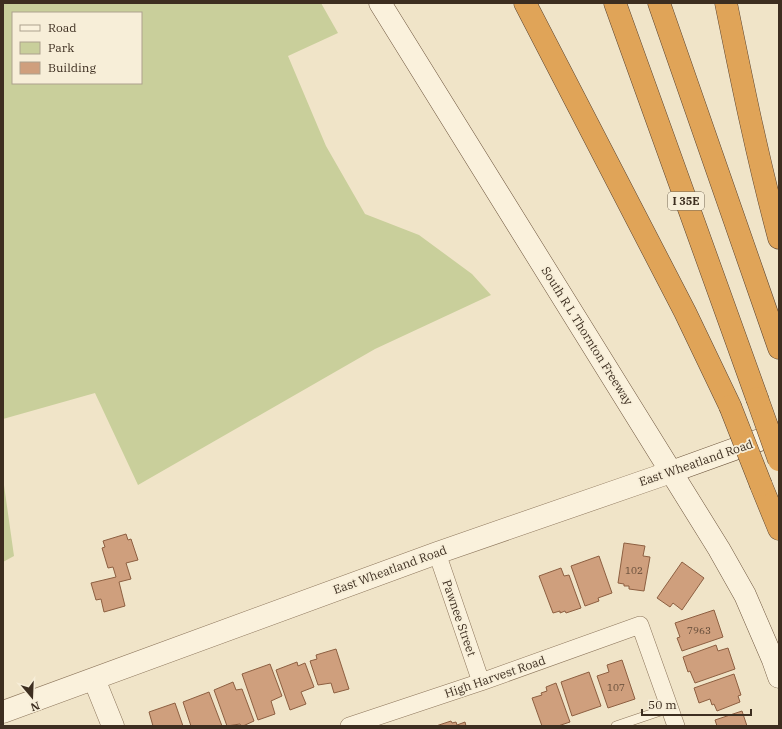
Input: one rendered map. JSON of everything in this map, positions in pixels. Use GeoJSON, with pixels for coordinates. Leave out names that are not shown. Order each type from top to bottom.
{"type":"FeatureCollection","features":[{"type":"Feature","properties":{"kind":"highway"},"geometry":{"type":"LineString","coordinates":[[525,3],[685,312],[730,406],[779,529]]}},
{"type":"Feature","properties":{"kind":"highway"},"geometry":{"type":"LineString","coordinates":[[607,3],[627,38]]}},
{"type":"Feature","properties":{"kind":"highway","name":"I 35E"},"geometry":{"type":"LineString","coordinates":[[615,3],[779,460]]}},
{"type":"Feature","properties":{"kind":"highway"},"geometry":{"type":"LineString","coordinates":[[659,3],[665,13],[779,348]]}},
{"type":"Feature","properties":{"kind":"highway"},"geometry":{"type":"LineString","coordinates":[[726,3],[743,91],[779,238]]}},
{"type":"Feature","properties":{"kind":"main road","name":"South R L Thornton Freeway"},"geometry":{"type":"LineString","coordinates":[[380,3],[719,549],[745,595],[779,677]]}},
{"type":"Feature","properties":{"kind":"main road","name":"East Wheatland Road"},"geometry":{"type":"LineString","coordinates":[[3,712],[437,553],[779,433]]}},
{"type":"Feature","properties":{"kind":"main road"},"geometry":{"type":"LineString","coordinates":[[94,679],[113,726]]}},
{"type":"Feature","properties":{"kind":"street","name":"Pawnee Street"},"geometry":{"type":"LineString","coordinates":[[437,553],[481,682]]}},
{"type":"Feature","properties":{"kind":"street","name":"High Harvest Road"},"geometry":{"type":"LineString","coordinates":[[349,726],[481,682],[640,625],[669,708]]}},
{"type":"Feature","properties":{"kind":"street"},"geometry":{"type":"LineString","coordinates":[[669,708],[676,726]]}},
{"type":"Feature","properties":{"kind":"lane"},"geometry":{"type":"LineString","coordinates":[[616,726],[669,708]]}},
{"type":"Feature","properties":{"kind":"green space"},"geometry":{"type":"Polygon","coordinates":[[[3,3],[321,3],[338,33],[288,56],[326,146],[365,214],[419,235],[472,274],[491,295],[375,349],[138,485],[95,393],[3,419],[3,3]]]}},
{"type":"Feature","properties":{"kind":"green space"},"geometry":{"type":"Polygon","coordinates":[[[3,478],[14,556],[3,562],[3,478]]]}},
{"type":"Feature","properties":{"kind":"building"},"geometry":{"type":"Polygon","coordinates":[[[126,534],[128,540],[131,539],[138,560],[126,563],[131,579],[119,582],[125,606],[104,612],[101,599],[96,600],[91,583],[116,577],[113,567],[108,568],[102,548],[105,547],[103,541],[126,534]]]}},
{"type":"Feature","properties":{"kind":"building"},"geometry":{"type":"Polygon","coordinates":[[[624,543],[645,546],[643,556],[650,557],[644,591],[629,589],[629,586],[624,586],[624,584],[618,583],[624,543]]]}},
{"type":"Feature","properties":{"kind":"building"},"geometry":{"type":"Polygon","coordinates":[[[599,556],[612,593],[598,598],[599,601],[585,606],[571,566],[599,556]]]}},
{"type":"Feature","properties":{"kind":"building"},"geometry":{"type":"Polygon","coordinates":[[[682,562],[704,578],[682,610],[673,603],[670,607],[657,598],[682,562]]]}},
{"type":"Feature","properties":{"kind":"building"},"geometry":{"type":"Polygon","coordinates":[[[561,568],[564,576],[569,575],[581,608],[566,613],[565,611],[560,613],[560,611],[553,613],[539,576],[561,568]]]}},
{"type":"Feature","properties":{"kind":"building"},"geometry":{"type":"Polygon","coordinates":[[[714,610],[723,637],[682,651],[677,638],[680,637],[675,623],[714,610]]]}},
{"type":"Feature","properties":{"kind":"building"},"geometry":{"type":"Polygon","coordinates":[[[716,645],[718,651],[728,648],[735,669],[695,683],[690,671],[688,672],[683,657],[716,645]]]}},
{"type":"Feature","properties":{"kind":"building"},"geometry":{"type":"Polygon","coordinates":[[[336,649],[349,689],[334,693],[331,683],[318,685],[310,661],[317,659],[316,655],[336,649]]]}},
{"type":"Feature","properties":{"kind":"building"},"geometry":{"type":"Polygon","coordinates":[[[622,660],[635,699],[608,708],[597,676],[609,672],[607,665],[622,660]]]}},
{"type":"Feature","properties":{"kind":"building"},"geometry":{"type":"Polygon","coordinates":[[[297,662],[298,666],[305,663],[314,687],[301,692],[306,704],[290,710],[276,670],[297,662]]]}},
{"type":"Feature","properties":{"kind":"building"},"geometry":{"type":"Polygon","coordinates":[[[270,664],[282,696],[271,701],[275,714],[258,720],[242,674],[270,664]]]}},
{"type":"Feature","properties":{"kind":"building"},"geometry":{"type":"Polygon","coordinates":[[[589,672],[601,706],[572,716],[561,682],[589,672]]]}},
{"type":"Feature","properties":{"kind":"building"},"geometry":{"type":"Polygon","coordinates":[[[734,674],[741,695],[738,696],[740,702],[717,711],[714,704],[712,705],[710,699],[699,703],[694,688],[734,674]]]}},
{"type":"Feature","properties":{"kind":"building"},"geometry":{"type":"Polygon","coordinates":[[[233,682],[236,690],[242,689],[254,721],[243,726],[240,724],[227,726],[214,690],[233,682]]]}},
{"type":"Feature","properties":{"kind":"building"},"geometry":{"type":"Polygon","coordinates":[[[556,683],[570,722],[558,726],[542,726],[532,698],[542,695],[541,693],[547,691],[546,687],[556,683]]]}},
{"type":"Feature","properties":{"kind":"building"},"geometry":{"type":"Polygon","coordinates":[[[209,692],[222,726],[191,726],[183,702],[209,692]]]}},
{"type":"Feature","properties":{"kind":"building"},"geometry":{"type":"Polygon","coordinates":[[[175,703],[183,726],[153,726],[149,712],[175,703]]]}},
{"type":"Feature","properties":{"kind":"building"},"geometry":{"type":"Polygon","coordinates":[[[742,711],[747,726],[717,726],[715,720],[742,711]]]}},
{"type":"Feature","properties":{"kind":"building"},"geometry":{"type":"Polygon","coordinates":[[[451,721],[452,723],[456,722],[457,725],[465,722],[466,726],[436,726],[451,721]]]}}]}
